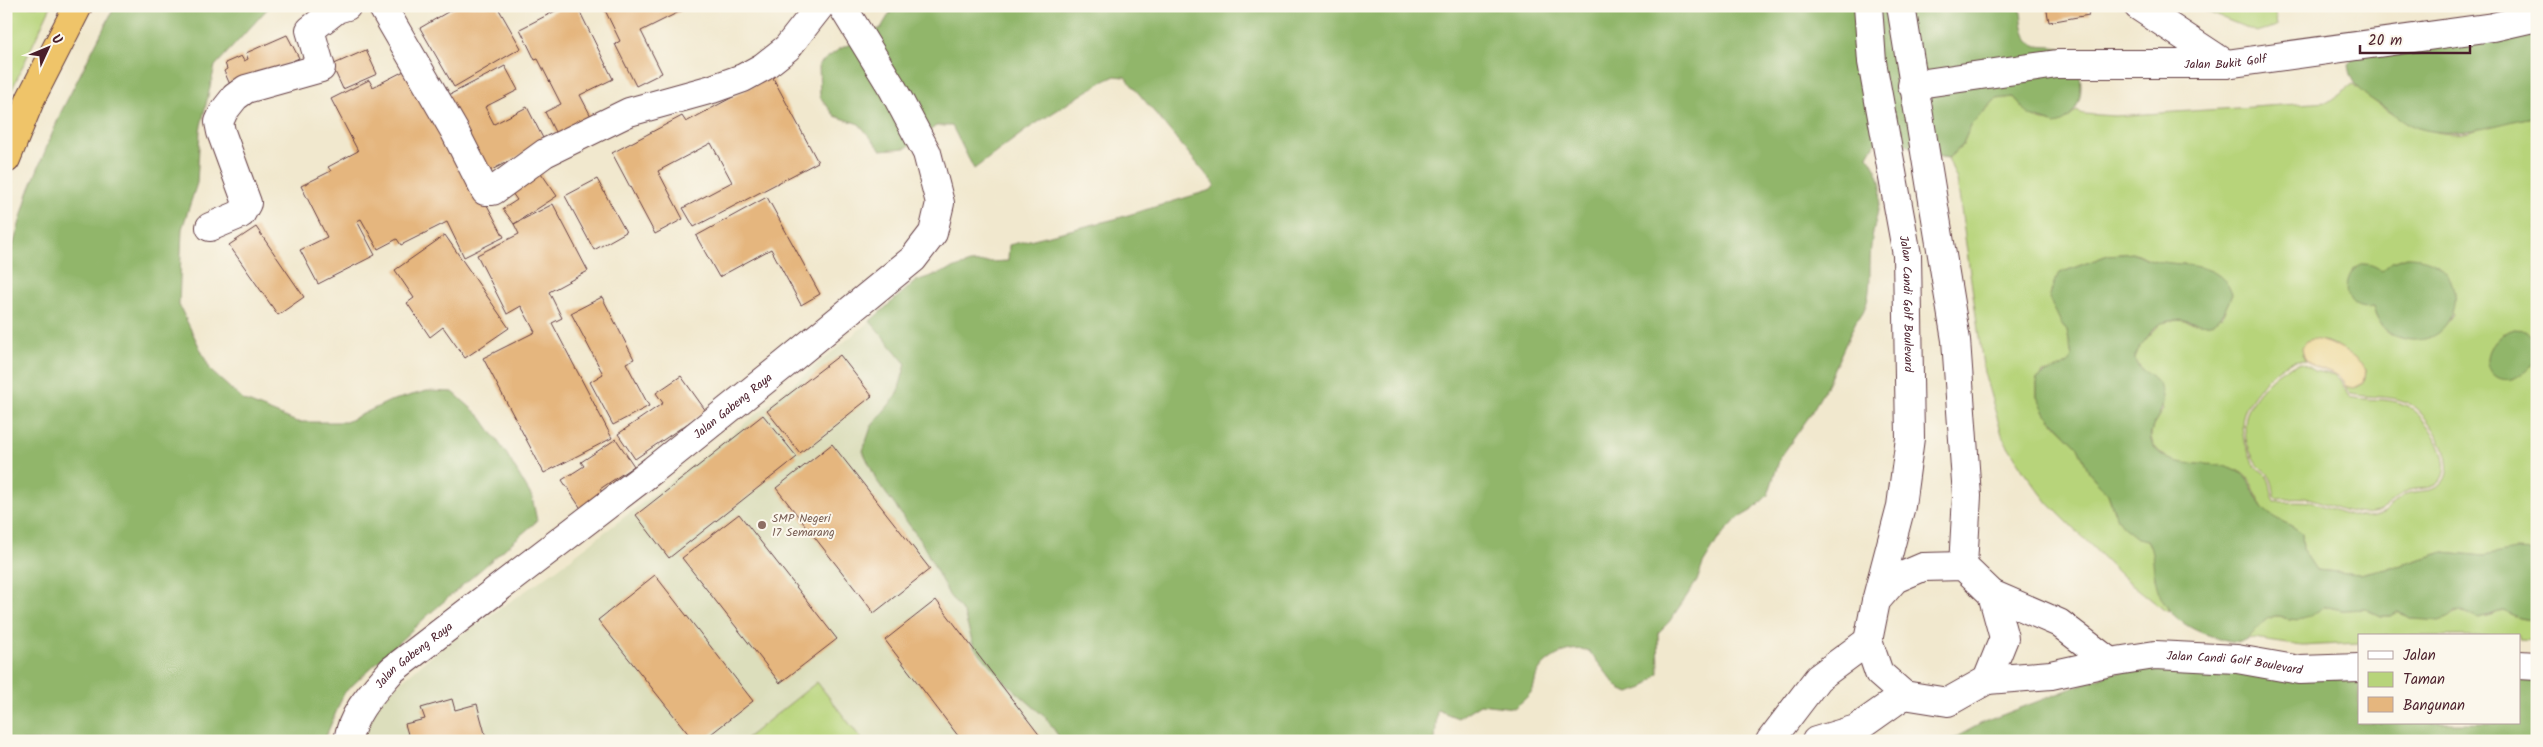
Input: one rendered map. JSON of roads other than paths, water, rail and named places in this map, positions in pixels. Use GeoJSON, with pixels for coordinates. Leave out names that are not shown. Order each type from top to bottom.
{"type":"FeatureCollection","features":[{"type":"Feature","properties":{"kind":"highway"},"geometry":{"type":"LineString","coordinates":[[6,158],[31,98],[78,6]]}},
{"type":"Feature","properties":{"kind":"street"},"geometry":{"type":"LineString","coordinates":[[210,227],[241,214],[247,203],[221,132],[219,122],[224,111],[235,97],[246,89],[321,68],[310,30],[337,8],[347,6]]}},
{"type":"Feature","properties":{"kind":"street"},"geometry":{"type":"LineString","coordinates":[[382,6],[454,130],[485,191],[493,192],[545,153],[629,112],[712,89],[743,78],[763,67],[787,48],[820,6]]}},
{"type":"Feature","properties":{"kind":"street","name":"Jalan Gabeng Raya"},"geometry":{"type":"LineString","coordinates":[[348,741],[350,728],[359,711],[392,670],[652,470],[785,364],[914,259],[933,233],[940,202],[928,153],[893,89],[842,6]]}},
{"type":"Feature","properties":{"kind":"street","name":"Jalan Candi Golf Boulevard"},"geometry":{"type":"LineString","coordinates":[[1868,6],[1872,62],[1907,255],[1910,438],[1901,506],[1876,601]]}},
{"type":"Feature","properties":{"kind":"street"},"geometry":{"type":"LineString","coordinates":[[1901,6],[1912,85],[1956,340],[1967,496],[1964,566]]}},
{"type":"Feature","properties":{"kind":"street"},"geometry":{"type":"LineString","coordinates":[[2138,6],[2226,64]]}},
{"type":"Feature","properties":{"kind":"street","name":"Jalan Bukit Golf"},"geometry":{"type":"LineString","coordinates":[[1912,85],[2057,64],[2226,64],[2493,27],[2537,17]]}},
{"type":"Feature","properties":{"kind":"street"},"geometry":{"type":"LineString","coordinates":[[1992,594],[2004,638],[1987,680],[1948,702],[1904,695],[1880,673],[1868,641],[1876,601],[1895,579],[1923,567],[1964,566],[1992,594],[2059,624],[2110,662]]}},
{"type":"Feature","properties":{"kind":"street"},"geometry":{"type":"LineString","coordinates":[[1770,741],[1818,678],[1868,641]]}},
{"type":"Feature","properties":{"kind":"street","name":"Jalan Candi Golf Boulevard"},"geometry":{"type":"LineString","coordinates":[[1987,680],[2051,675],[2110,662],[2155,655],[2237,659],[2300,670],[2358,668]]}},
{"type":"Feature","properties":{"kind":"street"},"geometry":{"type":"LineString","coordinates":[[2520,665],[2537,666]]}},
{"type":"Feature","properties":{"kind":"street"},"geometry":{"type":"LineString","coordinates":[[1816,741],[1856,729],[1904,695]]}},
{"type":"Feature","properties":{"kind":"place","name":"SMP Negeri 17 Semarang"},"geometry":{"type":"Point","coordinates":[762,525]}}]}
